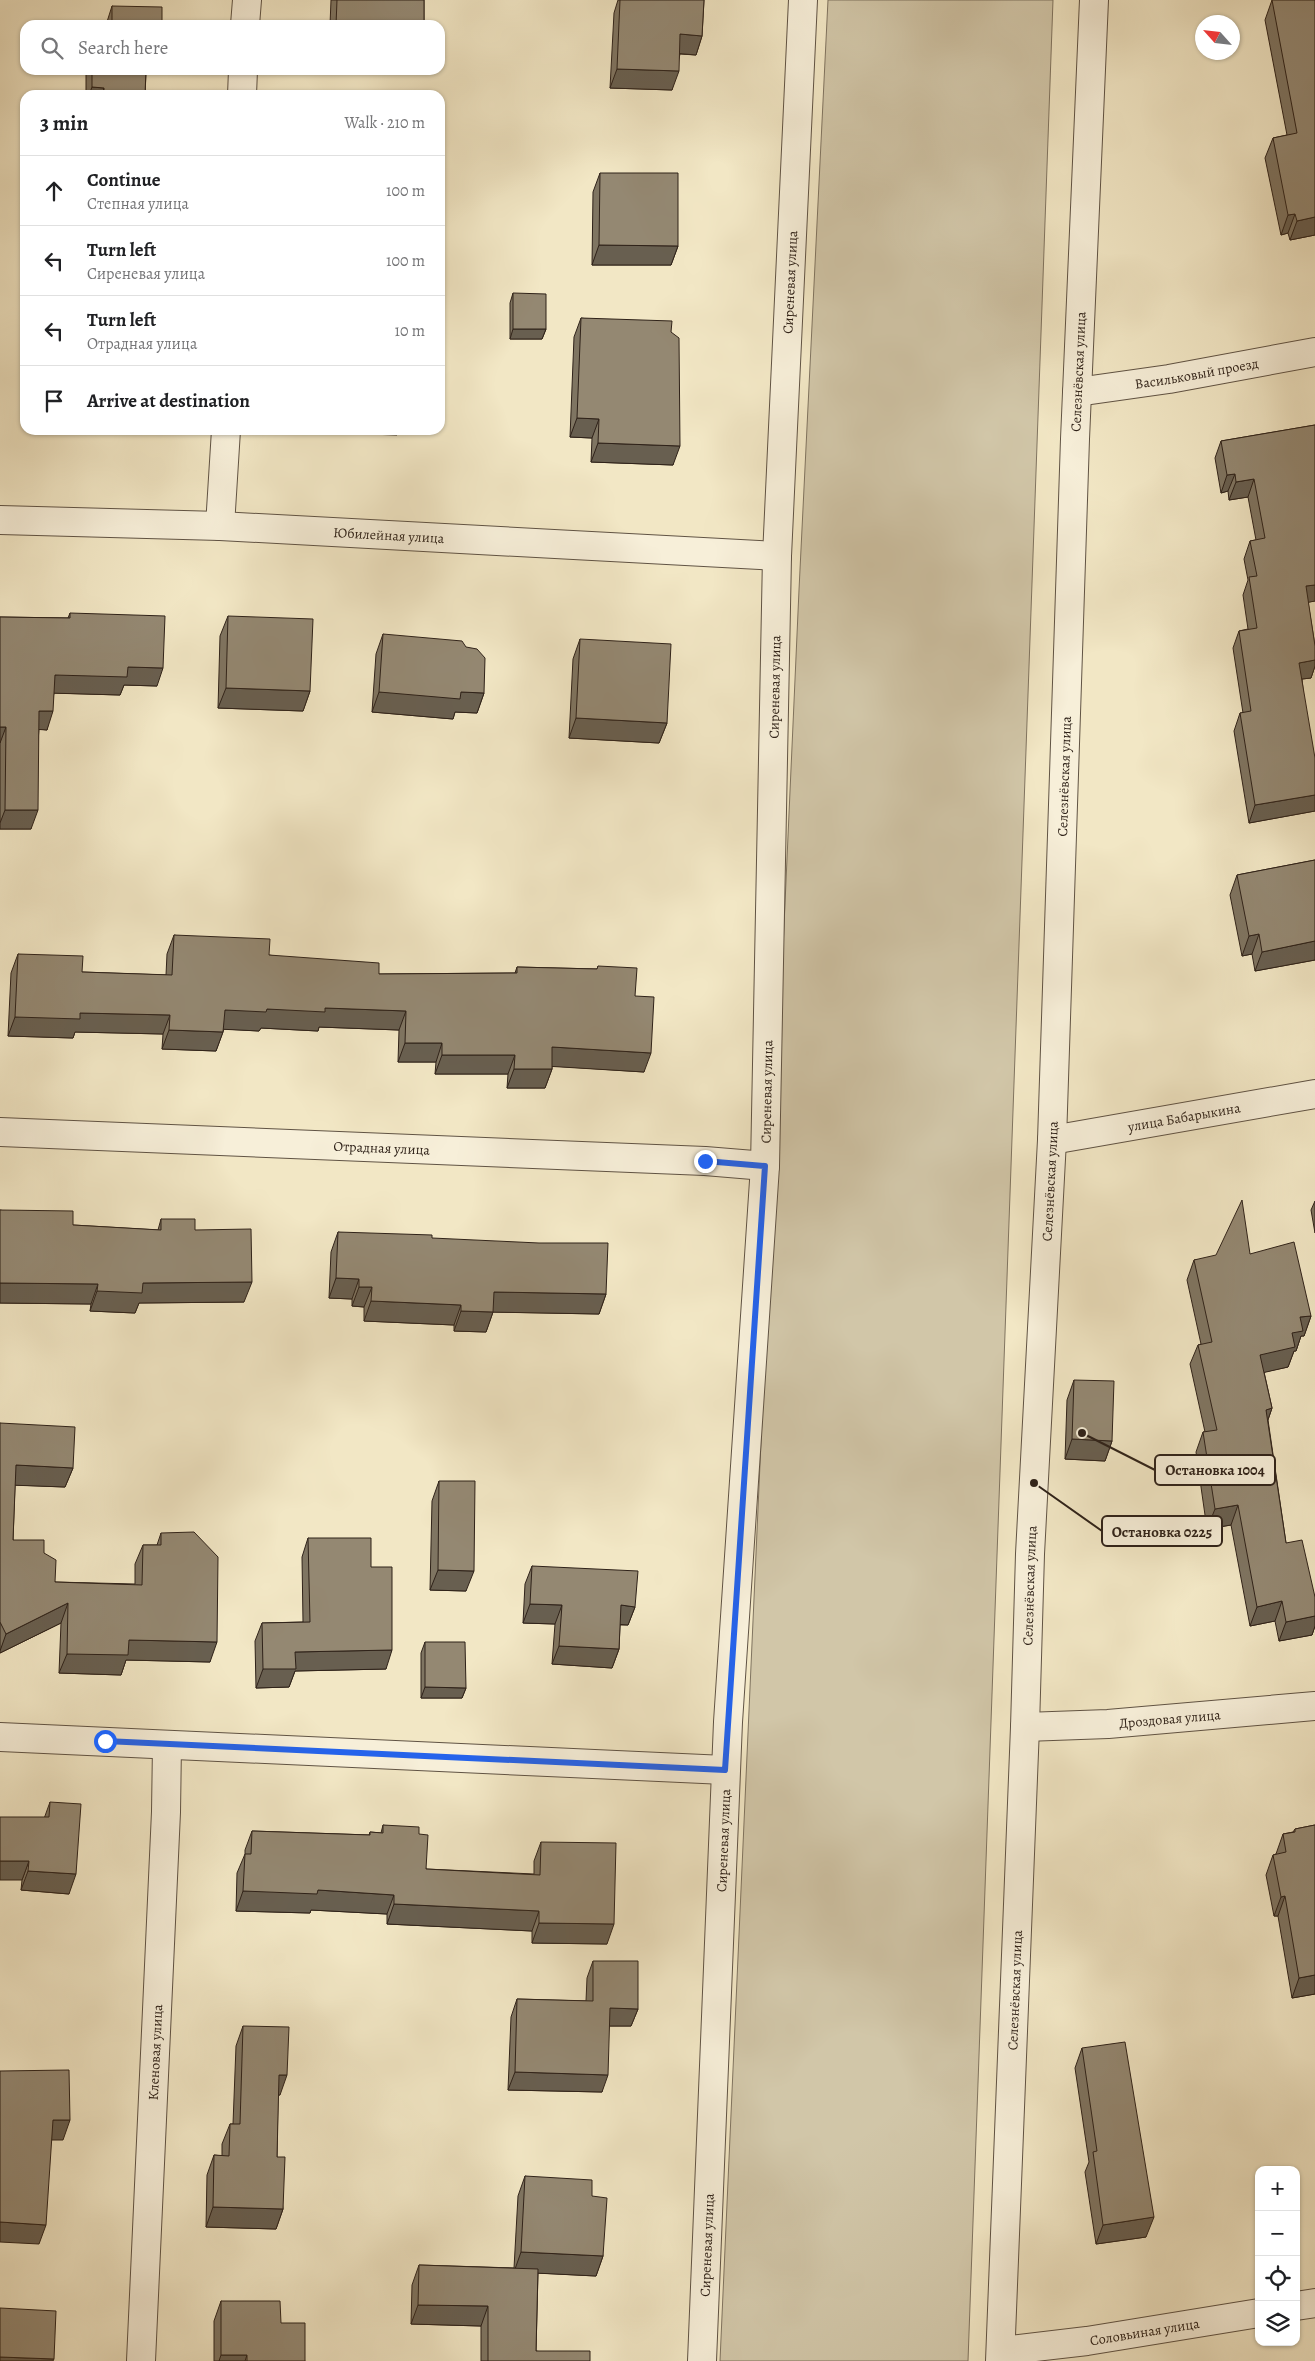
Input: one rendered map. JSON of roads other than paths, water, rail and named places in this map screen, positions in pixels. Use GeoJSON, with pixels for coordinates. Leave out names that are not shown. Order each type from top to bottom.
{"type":"FeatureCollection","features":[{"type":"Feature","properties":{"kind":"street"},"geometry":{"type":"LineString","coordinates":[[245,20],[247,0]]}},
{"type":"Feature","properties":{"kind":"street","name":"Сиреневая улица"},"geometry":{"type":"LineString","coordinates":[[702,2361],[725,1770],[765,1166],[777,556],[803,0]]}},
{"type":"Feature","properties":{"kind":"street","name":"Селезнёвская улица"},"geometry":{"type":"LineString","coordinates":[[1001,2356],[1030,1554],[1052,1140],[1077,392],[1094,0]]}},
{"type":"Feature","properties":{"kind":"street"},"geometry":{"type":"LineString","coordinates":[[242,90],[243,75]]}},
{"type":"Feature","properties":{"kind":"street","name":"Васильковый проезд"},"geometry":{"type":"LineString","coordinates":[[1077,392],[1315,352]]}},
{"type":"Feature","properties":{"kind":"street"},"geometry":{"type":"LineString","coordinates":[[220,526],[226,435]]}},
{"type":"Feature","properties":{"kind":"street","name":"Юбилейная улица"},"geometry":{"type":"LineString","coordinates":[[0,520],[220,526],[777,556]]}},
{"type":"Feature","properties":{"kind":"street","name":"улица Бабарыкина"},"geometry":{"type":"LineString","coordinates":[[1052,1140],[1315,1094]]}},
{"type":"Feature","properties":{"kind":"street","name":"Отрадная улица"},"geometry":{"type":"LineString","coordinates":[[0,1132],[705,1161],[765,1166]]}},
{"type":"Feature","properties":{"kind":"street","name":"Дроздовая улица"},"geometry":{"type":"LineString","coordinates":[[1025,1727],[1108,1724],[1315,1706]]}},
{"type":"Feature","properties":{"kind":"street"},"geometry":{"type":"LineString","coordinates":[[0,1737],[725,1770]]}},
{"type":"Feature","properties":{"kind":"street","name":"Кленовая улица"},"geometry":{"type":"LineString","coordinates":[[141,2361],[166,1812],[167,1745]]}},
{"type":"Feature","properties":{"kind":"street"},"geometry":{"type":"LineString","coordinates":[[1300,2305],[1315,2303]]}},
{"type":"Feature","properties":{"kind":"street","name":"Соловьиная улица"},"geometry":{"type":"LineString","coordinates":[[1001,2356],[1255,2314]]}},
{"type":"Feature","properties":{"kind":"place","name":"Остановка 1004"},"geometry":{"type":"Point","coordinates":[1082,1433]}},
{"type":"Feature","properties":{"kind":"place","name":"Остановка 0225"},"geometry":{"type":"Point","coordinates":[1034,1483]}}]}
